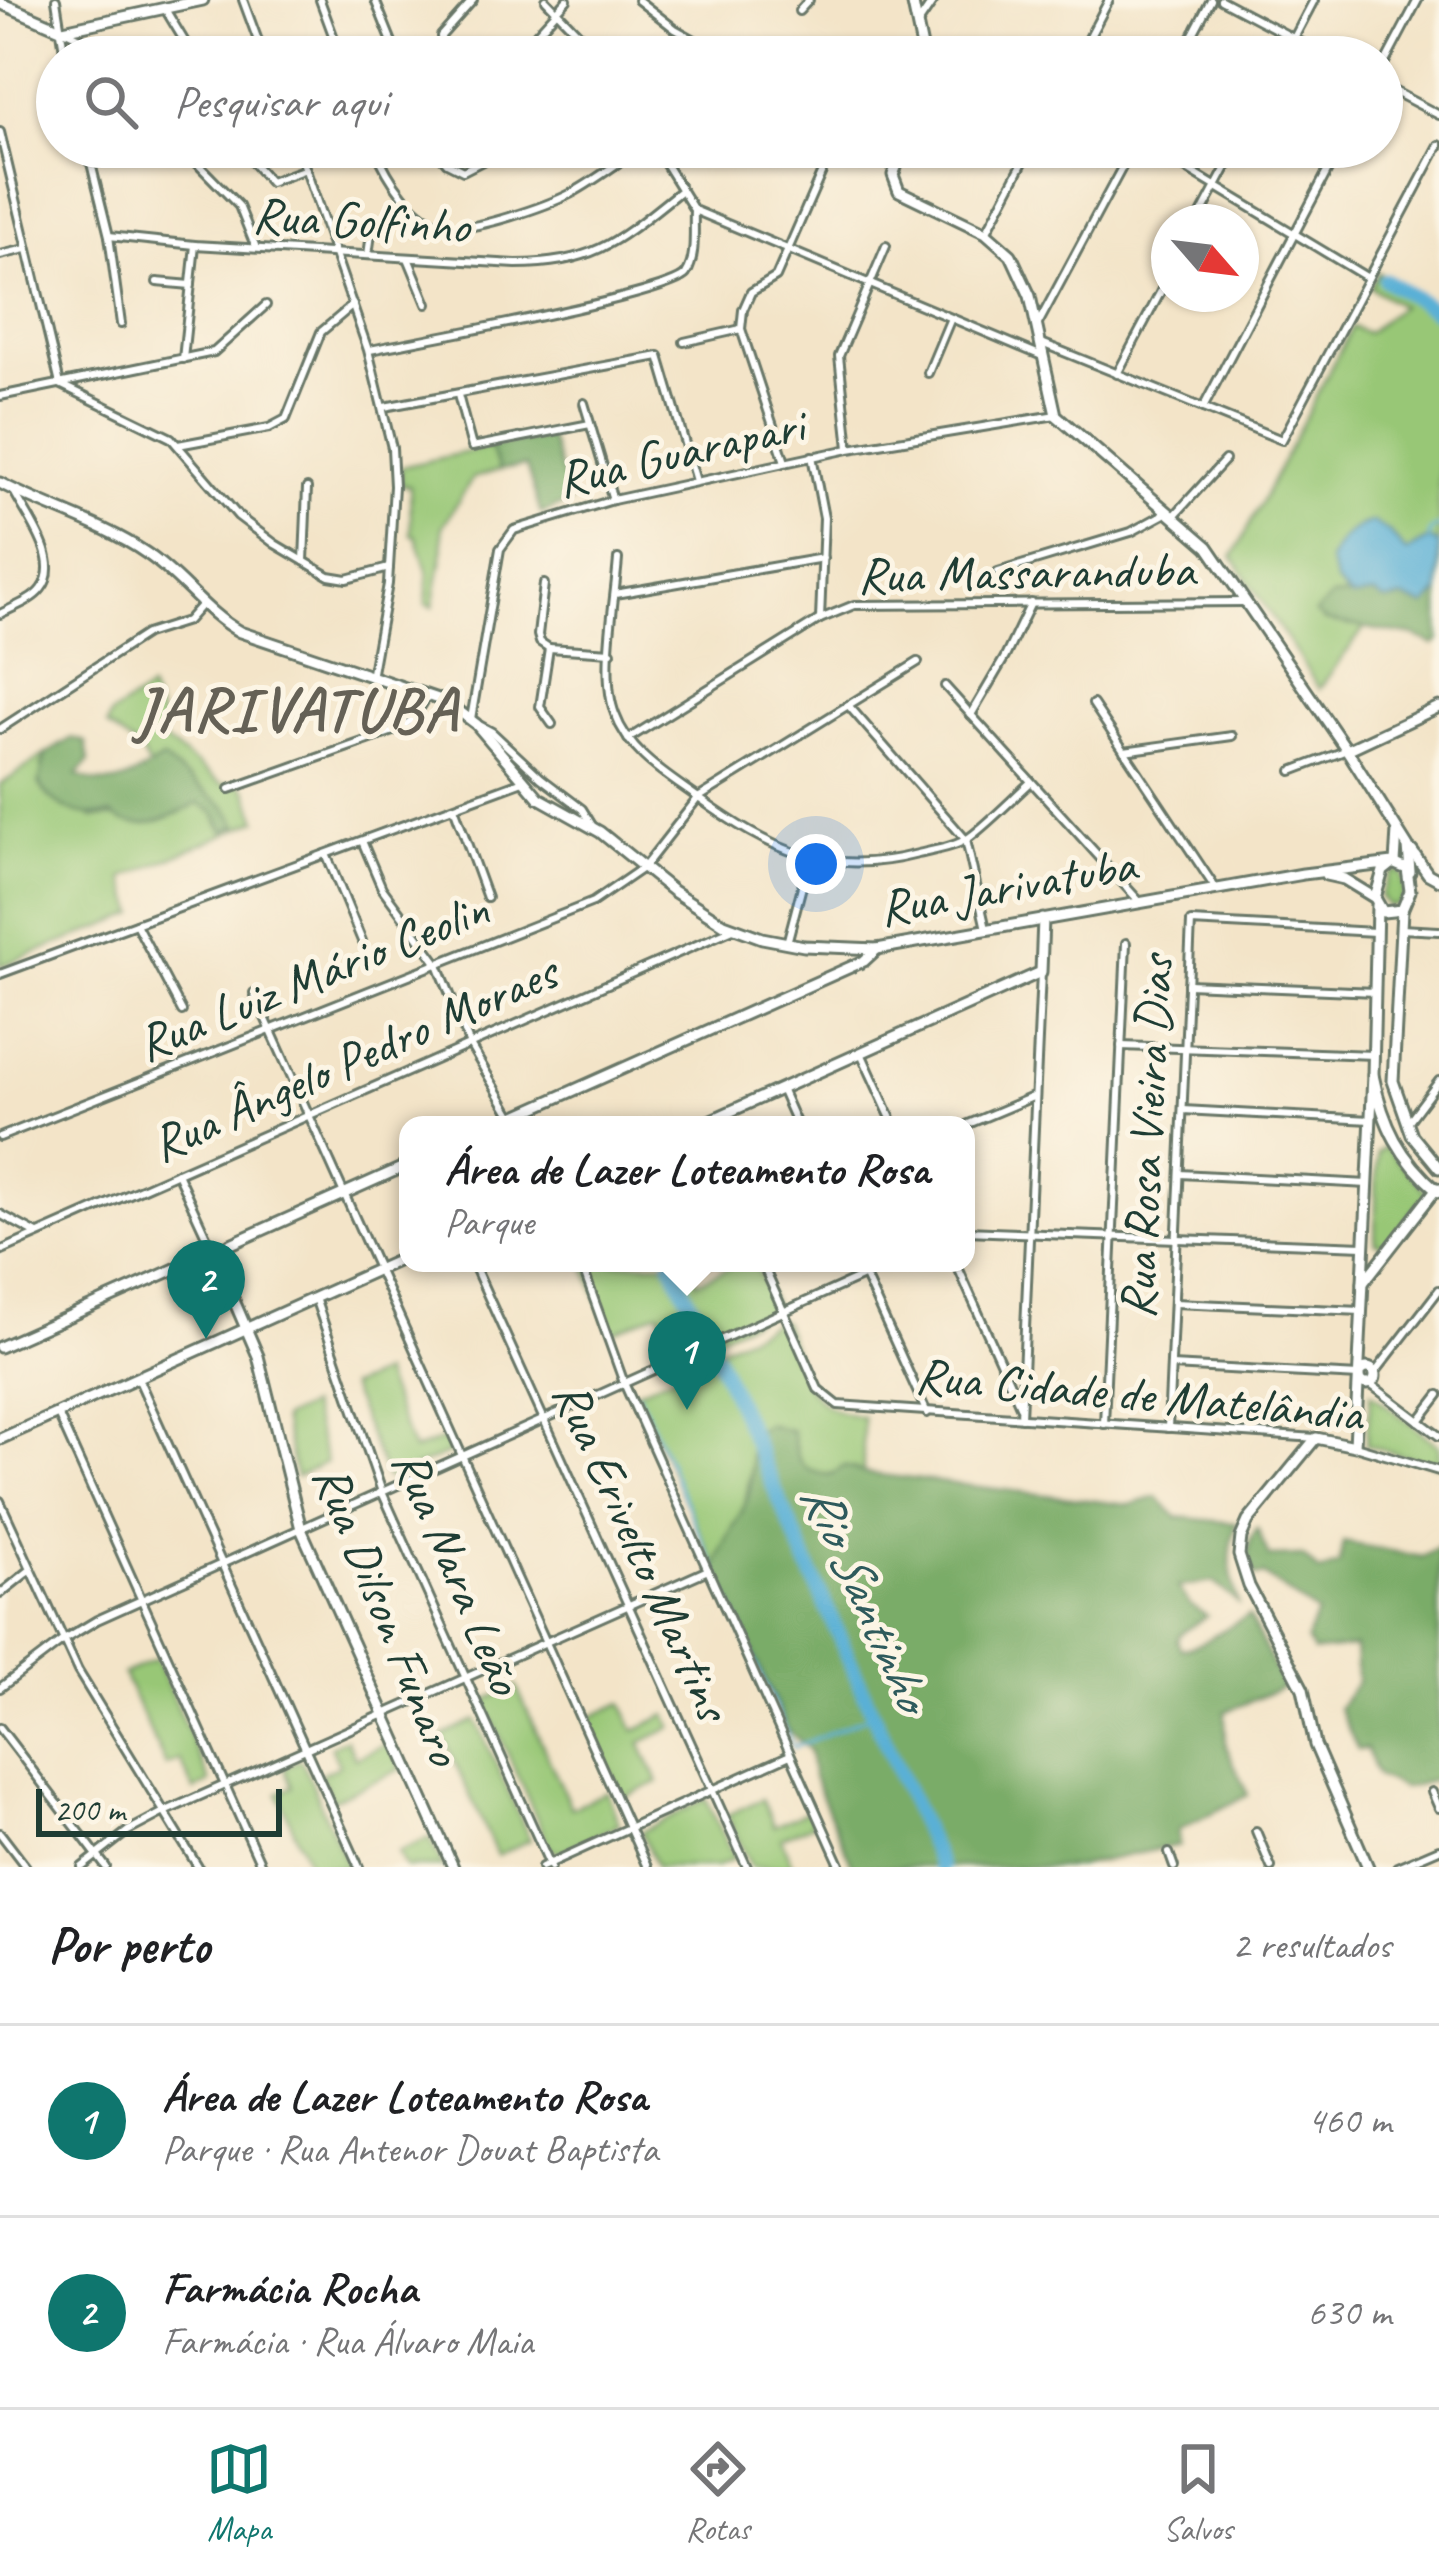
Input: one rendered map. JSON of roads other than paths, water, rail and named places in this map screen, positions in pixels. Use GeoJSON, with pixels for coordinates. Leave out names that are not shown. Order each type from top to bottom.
{"type":"FeatureCollection","features":[{"type":"Feature","properties":{"kind":"street"},"geometry":{"type":"LineString","coordinates":[[56,0],[64,36]]}},
{"type":"Feature","properties":{"kind":"street"},"geometry":{"type":"LineString","coordinates":[[63,29],[203,0]]}},
{"type":"Feature","properties":{"kind":"street"},"geometry":{"type":"LineString","coordinates":[[243,0],[256,36]]}},
{"type":"Feature","properties":{"kind":"street"},"geometry":{"type":"LineString","coordinates":[[320,0],[333,36]]}},
{"type":"Feature","properties":{"kind":"street"},"geometry":{"type":"LineString","coordinates":[[376,0],[390,36]]}},
{"type":"Feature","properties":{"kind":"street"},"geometry":{"type":"LineString","coordinates":[[440,36],[473,0]]}},
{"type":"Feature","properties":{"kind":"street"},"geometry":{"type":"LineString","coordinates":[[546,0],[581,36]]}},
{"type":"Feature","properties":{"kind":"street"},"geometry":{"type":"LineString","coordinates":[[534,36],[567,0]]}},
{"type":"Feature","properties":{"kind":"street"},"geometry":{"type":"LineString","coordinates":[[638,0],[688,36]]}},
{"type":"Feature","properties":{"kind":"street"},"geometry":{"type":"LineString","coordinates":[[799,11],[808,0]]}},
{"type":"Feature","properties":{"kind":"street"},"geometry":{"type":"LineString","coordinates":[[912,0],[920,36]]}},
{"type":"Feature","properties":{"kind":"street"},"geometry":{"type":"LineString","coordinates":[[918,23],[934,0]]}},
{"type":"Feature","properties":{"kind":"street"},"geometry":{"type":"LineString","coordinates":[[1090,36],[1109,0]]}},
{"type":"Feature","properties":{"kind":"street"},"geometry":{"type":"LineString","coordinates":[[1191,36],[1211,0]]}},
{"type":"Feature","properties":{"kind":"street"},"geometry":{"type":"LineString","coordinates":[[1221,0],[1290,36]]}},
{"type":"Feature","properties":{"kind":"street"},"geometry":{"type":"LineString","coordinates":[[1295,36],[1315,0]]}},
{"type":"Feature","properties":{"kind":"street"},"geometry":{"type":"LineString","coordinates":[[1399,36],[1418,0]]}},
{"type":"Feature","properties":{"kind":"street"},"geometry":{"type":"LineString","coordinates":[[0,3],[77,36]]}},
{"type":"Feature","properties":{"kind":"street"},"geometry":{"type":"LineString","coordinates":[[164,8],[181,36]]}},
{"type":"Feature","properties":{"kind":"street"},"geometry":{"type":"LineString","coordinates":[[1403,96],[1439,115]]}},
{"type":"Feature","properties":{"kind":"street"},"geometry":{"type":"LineString","coordinates":[[0,132],[60,384]]}},
{"type":"Feature","properties":{"kind":"street"},"geometry":{"type":"LineString","coordinates":[[1039,342],[1282,440],[1439,145]]}},
{"type":"Feature","properties":{"kind":"street"},"geometry":{"type":"LineString","coordinates":[[92,168],[109,236],[121,324]]}},
{"type":"Feature","properties":{"kind":"street"},"geometry":{"type":"LineString","coordinates":[[202,168],[239,206],[256,249]]}},
{"type":"Feature","properties":{"kind":"street"},"geometry":{"type":"LineString","coordinates":[[257,168],[270,182],[306,169],[384,407],[394,461],[389,568],[371,678]]}},
{"type":"Feature","properties":{"kind":"street"},"geometry":{"type":"LineString","coordinates":[[386,168],[414,206],[432,221],[455,228],[565,196],[608,168]]}},
{"type":"Feature","properties":{"kind":"street"},"geometry":{"type":"LineString","coordinates":[[667,168],[694,210],[1042,356]]}},
{"type":"Feature","properties":{"kind":"street"},"geometry":{"type":"LineString","coordinates":[[785,462],[740,329],[752,292],[776,278],[824,168]]}},
{"type":"Feature","properties":{"kind":"street"},"geometry":{"type":"LineString","coordinates":[[896,168],[893,175],[899,191],[986,233],[1017,263],[1027,285],[1057,415],[1208,547],[1430,873]]}},
{"type":"Feature","properties":{"kind":"street"},"geometry":{"type":"LineString","coordinates":[[986,233],[1020,168]]}},
{"type":"Feature","properties":{"kind":"street"},"geometry":{"type":"LineString","coordinates":[[1037,327],[1121,168]]}},
{"type":"Feature","properties":{"kind":"street"},"geometry":{"type":"LineString","coordinates":[[1185,168],[1368,278]]}},
{"type":"Feature","properties":{"kind":"street"},"geometry":{"type":"LineString","coordinates":[[1207,204],[1226,168]]}},
{"type":"Feature","properties":{"kind":"street"},"geometry":{"type":"LineString","coordinates":[[1202,408],[1329,168]]}},
{"type":"Feature","properties":{"kind":"street","name":"Rua Golfinho"},"geometry":{"type":"LineString","coordinates":[[109,236],[516,265],[580,258],[612,244],[680,192]]}},
{"type":"Feature","properties":{"kind":"street"},"geometry":{"type":"LineString","coordinates":[[368,350],[674,284],[691,263],[694,210]]}},
{"type":"Feature","properties":{"kind":"street"},"geometry":{"type":"LineString","coordinates":[[368,255],[372,227]]}},
{"type":"Feature","properties":{"kind":"street"},"geometry":{"type":"LineString","coordinates":[[183,358],[195,245]]}},
{"type":"Feature","properties":{"kind":"street"},"geometry":{"type":"LineString","coordinates":[[849,448],[838,356],[886,246]]}},
{"type":"Feature","properties":{"kind":"street"},"geometry":{"type":"LineString","coordinates":[[0,255],[28,249]]}},
{"type":"Feature","properties":{"kind":"street"},"geometry":{"type":"LineString","coordinates":[[408,258],[427,304]]}},
{"type":"Feature","properties":{"kind":"street"},"geometry":{"type":"LineString","coordinates":[[157,282],[191,285]]}},
{"type":"Feature","properties":{"kind":"street"},"geometry":{"type":"LineString","coordinates":[[0,396],[222,348],[266,305]]}},
{"type":"Feature","properties":{"kind":"street"},"geometry":{"type":"LineString","coordinates":[[178,445],[269,428],[286,419],[321,332],[353,305]]}},
{"type":"Feature","properties":{"kind":"street"},"geometry":{"type":"LineString","coordinates":[[1117,374],[1151,310]]}},
{"type":"Feature","properties":{"kind":"street"},"geometry":{"type":"LineString","coordinates":[[928,373],[951,318]]}},
{"type":"Feature","properties":{"kind":"street"},"geometry":{"type":"LineString","coordinates":[[684,342],[740,329]]}},
{"type":"Feature","properties":{"kind":"street"},"geometry":{"type":"LineString","coordinates":[[384,407],[659,356],[696,481]]}},
{"type":"Feature","properties":{"kind":"street"},"geometry":{"type":"LineString","coordinates":[[60,384],[162,432],[238,516],[304,561],[341,579],[389,568]]}},
{"type":"Feature","properties":{"kind":"street"},"geometry":{"type":"LineString","coordinates":[[458,395],[472,447],[590,424]]}},
{"type":"Feature","properties":{"kind":"street"},"geometry":{"type":"LineString","coordinates":[[584,403],[613,500]]}},
{"type":"Feature","properties":{"kind":"street","name":"Rua Guarapari"},"geometry":{"type":"LineString","coordinates":[[473,721],[502,542],[521,527],[613,500],[849,448],[1057,415]]}},
{"type":"Feature","properties":{"kind":"street"},"geometry":{"type":"LineString","coordinates":[[812,456],[824,508],[820,619]]}},
{"type":"Feature","properties":{"kind":"street"},"geometry":{"type":"LineString","coordinates":[[998,572],[1131,532],[1172,514],[1225,460]]}},
{"type":"Feature","properties":{"kind":"street","name":"Rua Jarivatuba"},"geometry":{"type":"LineString","coordinates":[[0,483],[138,548],[182,581],[221,620],[251,636],[428,695],[473,721],[548,805],[593,828],[693,905],[734,928],[787,944],[877,949],[1303,874],[1404,869],[1430,873]]}},
{"type":"Feature","properties":{"kind":"street"},"geometry":{"type":"LineString","coordinates":[[304,561],[307,488]]}},
{"type":"Feature","properties":{"kind":"street"},"geometry":{"type":"LineString","coordinates":[[0,614],[40,590],[48,569],[43,547],[13,490]]}},
{"type":"Feature","properties":{"kind":"street"},"geometry":{"type":"LineString","coordinates":[[615,594],[823,557]]}},
{"type":"Feature","properties":{"kind":"street"},"geometry":{"type":"LineString","coordinates":[[617,559],[611,701],[628,739],[651,763],[759,840],[809,858],[886,862],[967,840],[1031,782]]}},
{"type":"Feature","properties":{"kind":"street"},"geometry":{"type":"LineString","coordinates":[[544,584],[540,642],[549,648],[611,652]]}},
{"type":"Feature","properties":{"kind":"street","name":"Rua Massaranduba"},"geometry":{"type":"LineString","coordinates":[[628,739],[838,610],[866,604],[1246,602]]}},
{"type":"Feature","properties":{"kind":"street"},"geometry":{"type":"LineString","coordinates":[[0,729],[146,634],[187,621],[202,603]]}},
{"type":"Feature","properties":{"kind":"street"},"geometry":{"type":"LineString","coordinates":[[970,715],[1005,658],[1030,603]]}},
{"type":"Feature","properties":{"kind":"street"},"geometry":{"type":"LineString","coordinates":[[549,648],[540,707],[551,724]]}},
{"type":"Feature","properties":{"kind":"street"},"geometry":{"type":"LineString","coordinates":[[698,798],[918,662]]}},
{"type":"Feature","properties":{"kind":"street"},"geometry":{"type":"LineString","coordinates":[[945,686],[1139,902]]}},
{"type":"Feature","properties":{"kind":"street"},"geometry":{"type":"LineString","coordinates":[[230,789],[402,728],[428,695]]}},
{"type":"Feature","properties":{"kind":"street"},"geometry":{"type":"LineString","coordinates":[[1093,704],[1216,889]]}},
{"type":"Feature","properties":{"kind":"street"},"geometry":{"type":"LineString","coordinates":[[848,705],[967,840],[986,929]]}},
{"type":"Feature","properties":{"kind":"street"},"geometry":{"type":"LineString","coordinates":[[1292,771],[1439,707]]}},
{"type":"Feature","properties":{"kind":"street"},"geometry":{"type":"LineString","coordinates":[[473,721],[493,732],[541,778],[583,809],[593,828]]}},
{"type":"Feature","properties":{"kind":"street"},"geometry":{"type":"LineString","coordinates":[[1124,751],[1232,736]]}},
{"type":"Feature","properties":{"kind":"street"},"geometry":{"type":"LineString","coordinates":[[0,974],[523,782]]}},
{"type":"Feature","properties":{"kind":"street","name":"Rua Luiz Mário Ceolin"},"geometry":{"type":"LineString","coordinates":[[0,1137],[593,902],[644,867],[698,798]]}},
{"type":"Feature","properties":{"kind":"street"},"geometry":{"type":"LineString","coordinates":[[454,807],[487,898]]}},
{"type":"Feature","properties":{"kind":"street"},"geometry":{"type":"LineString","coordinates":[[1395,826],[1404,869]]}},
{"type":"Feature","properties":{"kind":"street"},"geometry":{"type":"LineString","coordinates":[[362,841],[391,902],[438,964],[470,1045],[512,1116]]}},
{"type":"Feature","properties":{"kind":"street"},"geometry":{"type":"LineString","coordinates":[[1408,847],[1398,929],[1392,1068],[1406,1124],[1439,1168]]}},
{"type":"Feature","properties":{"kind":"street"},"geometry":{"type":"LineString","coordinates":[[326,854],[362,941]]}},
{"type":"Feature","properties":{"kind":"street"},"geometry":{"type":"LineString","coordinates":[[787,944],[809,858]]}},
{"type":"Feature","properties":{"kind":"street"},"geometry":{"type":"LineString","coordinates":[[1355,1446],[1374,1055],[1376,901],[1383,871],[1404,869]]}},
{"type":"Feature","properties":{"kind":"street","name":"Rua Jarivatuba"},"geometry":{"type":"LineString","coordinates":[[1404,869],[1430,873]]}},
{"type":"Feature","properties":{"kind":"street","name":"Rua Jarivatuba"},"geometry":{"type":"LineString","coordinates":[[1303,874],[1344,879],[1390,914],[1402,910]]}},
{"type":"Feature","properties":{"kind":"street"},"geometry":{"type":"LineString","coordinates":[[1022,1414],[1043,919]]}},
{"type":"Feature","properties":{"kind":"street","name":"Rua Rosa Vieira Dias"},"geometry":{"type":"LineString","coordinates":[[1168,1428],[1191,922],[1378,932]]}},
{"type":"Feature","properties":{"kind":"street"},"geometry":{"type":"LineString","coordinates":[[136,924],[182,1011]]}},
{"type":"Feature","properties":{"kind":"street","name":"Rua Ângelo Pedro Moraes"},"geometry":{"type":"LineString","coordinates":[[0,1250],[734,928]]}},
{"type":"Feature","properties":{"kind":"street"},"geometry":{"type":"LineString","coordinates":[[1398,929],[1439,932]]}},
{"type":"Feature","properties":{"kind":"street"},"geometry":{"type":"LineString","coordinates":[[1104,1424],[1126,943]]}},
{"type":"Feature","properties":{"kind":"street"},"geometry":{"type":"LineString","coordinates":[[526,1116],[864,961],[877,949]]}},
{"type":"Feature","properties":{"kind":"street"},"geometry":{"type":"LineString","coordinates":[[720,1116],[1041,972]]}},
{"type":"Feature","properties":{"kind":"street"},"geometry":{"type":"LineString","coordinates":[[1188,984],[1376,992]]}},
{"type":"Feature","properties":{"kind":"street"},"geometry":{"type":"LineString","coordinates":[[254,993],[647,1867]]}},
{"type":"Feature","properties":{"kind":"street"},"geometry":{"type":"LineString","coordinates":[[1121,1046],[1374,1055]]}},
{"type":"Feature","properties":{"kind":"street"},"geometry":{"type":"LineString","coordinates":[[861,1053],[890,1116]]}},
{"type":"Feature","properties":{"kind":"street"},"geometry":{"type":"LineString","coordinates":[[1363,1283],[1438,1189],[1398,1149],[1381,1110],[1373,1075]]}},
{"type":"Feature","properties":{"kind":"street"},"geometry":{"type":"LineString","coordinates":[[1406,1124],[1439,1081]]}},
{"type":"Feature","properties":{"kind":"street"},"geometry":{"type":"LineString","coordinates":[[781,1089],[793,1116]]}},
{"type":"Feature","properties":{"kind":"street"},"geometry":{"type":"LineString","coordinates":[[975,1121],[1036,1096]]}},
{"type":"Feature","properties":{"kind":"street"},"geometry":{"type":"LineString","coordinates":[[1182,1110],[1371,1120]]}},
{"type":"Feature","properties":{"kind":"street"},"geometry":{"type":"LineString","coordinates":[[0,1347],[399,1169]]}},
{"type":"Feature","properties":{"kind":"street"},"geometry":{"type":"LineString","coordinates":[[177,1173],[213,1252]]}},
{"type":"Feature","properties":{"kind":"street"},"geometry":{"type":"LineString","coordinates":[[1180,1174],[1368,1184]]}},
{"type":"Feature","properties":{"kind":"street"},"geometry":{"type":"LineString","coordinates":[[0,1214],[37,1234]]}},
{"type":"Feature","properties":{"kind":"street"},"geometry":{"type":"LineString","coordinates":[[975,1231],[1365,1246]]}},
{"type":"Feature","properties":{"kind":"street","name":"Rua Dilson Funaro"},"geometry":{"type":"LineString","coordinates":[[213,1252],[248,1328],[301,1529],[453,1867]]}},
{"type":"Feature","properties":{"kind":"street"},"geometry":{"type":"LineString","coordinates":[[0,1439],[399,1260]]}},
{"type":"Feature","properties":{"kind":"street","name":"Rua Erivelto Martins"},"geometry":{"type":"LineString","coordinates":[[477,1272],[747,1867]]}},
{"type":"Feature","properties":{"kind":"street"},"geometry":{"type":"LineString","coordinates":[[584,1272],[624,1383],[841,1867]]}},
{"type":"Feature","properties":{"kind":"street"},"geometry":{"type":"LineString","coordinates":[[766,1272],[784,1312]]}},
{"type":"Feature","properties":{"kind":"street"},"geometry":{"type":"LineString","coordinates":[[864,1272],[927,1412]]}},
{"type":"Feature","properties":{"kind":"street"},"geometry":{"type":"LineString","coordinates":[[0,1688],[62,1641],[142,1600],[872,1272]]}},
{"type":"Feature","properties":{"kind":"street"},"geometry":{"type":"LineString","coordinates":[[960,1272],[1022,1414]]}},
{"type":"Feature","properties":{"kind":"street"},"geometry":{"type":"LineString","coordinates":[[1358,1399],[1439,1290]]}},
{"type":"Feature","properties":{"kind":"street","name":"Rua Nara Leão"},"geometry":{"type":"LineString","coordinates":[[315,1298],[382,1492],[547,1866]]}},
{"type":"Feature","properties":{"kind":"street"},"geometry":{"type":"LineString","coordinates":[[1174,1303],[1362,1311]]}},
{"type":"Feature","properties":{"kind":"street","name":"Rua Cidade de Matelândia"},"geometry":{"type":"LineString","coordinates":[[784,1312],[818,1390],[831,1403],[1316,1438],[1439,1471]]}},
{"type":"Feature","properties":{"kind":"street"},"geometry":{"type":"LineString","coordinates":[[1360,1346],[1372,1376]]}},
{"type":"Feature","properties":{"kind":"street"},"geometry":{"type":"LineString","coordinates":[[1171,1366],[1359,1376]]}},
{"type":"Feature","properties":{"kind":"street"},"geometry":{"type":"LineString","coordinates":[[1359,1376],[1364,1368],[1439,1436]]}},
{"type":"Feature","properties":{"kind":"street"},"geometry":{"type":"LineString","coordinates":[[138,1377],[359,1867]]}},
{"type":"Feature","properties":{"kind":"street"},"geometry":{"type":"LineString","coordinates":[[1419,1421],[1439,1395]]}},
{"type":"Feature","properties":{"kind":"street"},"geometry":{"type":"LineString","coordinates":[[58,1414],[262,1867]]}},
{"type":"Feature","properties":{"kind":"street"},"geometry":{"type":"LineString","coordinates":[[1316,1438],[1248,1521],[1239,1556],[1249,1586],[1304,1689],[1315,1744],[1368,1867]]}},
{"type":"Feature","properties":{"kind":"street"},"geometry":{"type":"LineString","coordinates":[[0,1501],[62,1641],[198,1867]]}},
{"type":"Feature","properties":{"kind":"street"},"geometry":{"type":"LineString","coordinates":[[0,1594],[30,1570]]}},
{"type":"Feature","properties":{"kind":"street"},"geometry":{"type":"LineString","coordinates":[[82,1867],[164,1812],[708,1570]]}},
{"type":"Feature","properties":{"kind":"street"},"geometry":{"type":"LineString","coordinates":[[0,1728],[106,1867]]}},
{"type":"Feature","properties":{"kind":"street"},"geometry":{"type":"LineString","coordinates":[[547,1866],[790,1755]]}},
{"type":"Feature","properties":{"kind":"street"},"geometry":{"type":"LineString","coordinates":[[1432,1792],[1439,1808]]}},
{"type":"Feature","properties":{"kind":"street"},"geometry":{"type":"LineString","coordinates":[[1256,1831],[1271,1867]]}},
{"type":"Feature","properties":{"kind":"street"},"geometry":{"type":"LineString","coordinates":[[0,1833],[26,1867]]}},
{"type":"Feature","properties":{"kind":"street"},"geometry":{"type":"LineString","coordinates":[[1396,1867],[1439,1849]]}},
{"type":"Feature","properties":{"kind":"street"},"geometry":{"type":"LineString","coordinates":[[1168,1853],[1174,1867]]}},
{"type":"Feature","properties":{"kind":"water"},"geometry":{"type":"Polygon","coordinates":[[[1373,522],[1406,552],[1429,539],[1439,544],[1439,592],[1425,606],[1403,598],[1385,601],[1374,594],[1352,598],[1336,583],[1329,561],[1336,547],[1351,531],[1373,522]]]}},
{"type":"Feature","properties":{"kind":"waterway"},"geometry":{"type":"LineString","coordinates":[[1385,280],[1439,313]]}},
{"type":"Feature","properties":{"kind":"waterway"},"geometry":{"type":"LineString","coordinates":[[1429,539],[1439,526]]}},
{"type":"Feature","properties":{"kind":"waterway","name":"Rio Santinho"},"geometry":{"type":"LineString","coordinates":[[675,1272],[709,1340]]}},
{"type":"Feature","properties":{"kind":"waterway","name":"Rio Santinho"},"geometry":{"type":"LineString","coordinates":[[717,1357],[940,1867]]}},
{"type":"Feature","properties":{"kind":"waterway"},"geometry":{"type":"LineString","coordinates":[[638,1393],[793,1748],[874,1714]]}},
{"type":"Feature","properties":{"kind":"place","name":"Farmácia Rocha"},"geometry":{"type":"Point","coordinates":[206,1339]}},
{"type":"Feature","properties":{"kind":"place","name":"Área de Lazer Loteamento Rosa"},"geometry":{"type":"Point","coordinates":[687,1410]}},
{"type":"Feature","properties":{"kind":"district","name":"JARIVATUBA"},"geometry":{"type":"Point","coordinates":[297,708]}}]}
